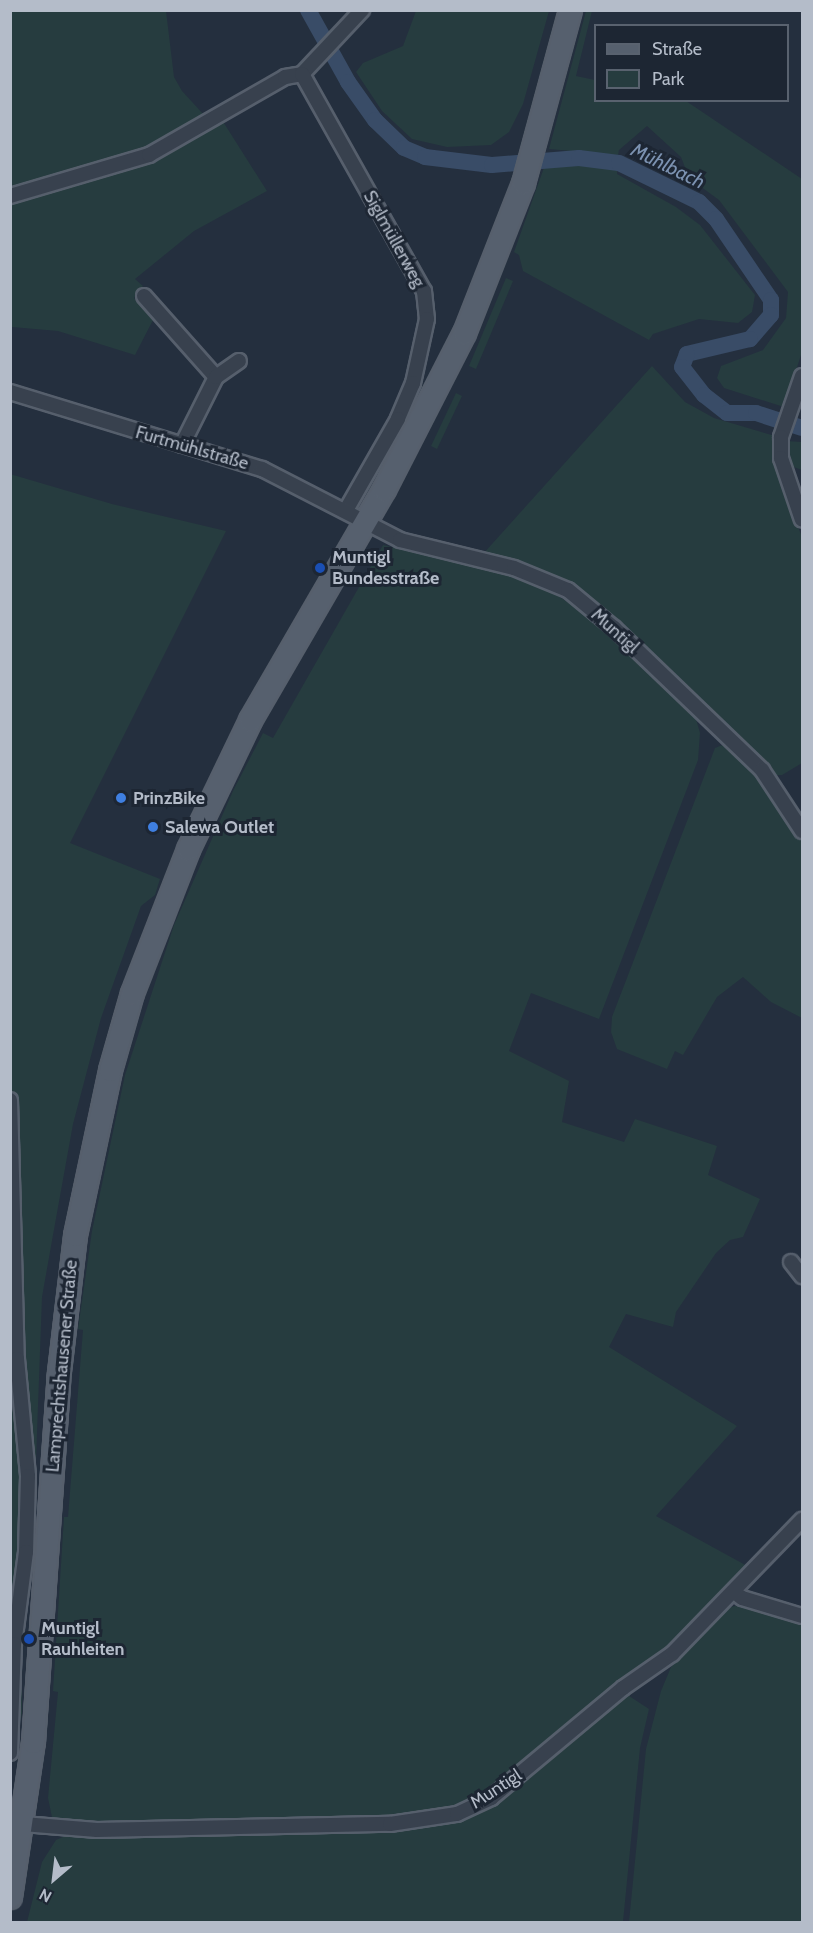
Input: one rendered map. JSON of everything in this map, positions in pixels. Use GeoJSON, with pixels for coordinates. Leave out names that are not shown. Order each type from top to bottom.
{"type":"FeatureCollection","features":[{"type":"Feature","properties":{"kind":"main road","name":"Lamprechtshausener Straße"},"geometry":{"type":"LineString","coordinates":[[10,1897],[23,1824],[41,1650],[58,1380],[75,1235],[110,1070],[132,993],[188,849],[250,720],[367,521],[428,411],[464,333],[523,183],[570,10]]}},
{"type":"Feature","properties":{"kind":"street"},"geometry":{"type":"LineString","coordinates":[[10,196],[149,155],[285,77],[302,74],[327,51],[362,10]]}},
{"type":"Feature","properties":{"kind":"street","name":"Siglmüllerweg"},"geometry":{"type":"LineString","coordinates":[[302,74],[424,291],[426,310],[413,383],[398,419],[346,510]]}},
{"type":"Feature","properties":{"kind":"street"},"geometry":{"type":"LineString","coordinates":[[144,296],[216,377]]}},
{"type":"Feature","properties":{"kind":"street"},"geometry":{"type":"LineString","coordinates":[[182,445],[216,377],[239,361]]}},
{"type":"Feature","properties":{"kind":"street"},"geometry":{"type":"LineString","coordinates":[[802,376],[781,437],[785,478],[802,520]]}},
{"type":"Feature","properties":{"kind":"street","name":"Furtmühlstraße"},"geometry":{"type":"LineString","coordinates":[[10,392],[262,469],[367,521]]}},
{"type":"Feature","properties":{"kind":"street","name":"Muntigl"},"geometry":{"type":"LineString","coordinates":[[367,521],[400,540],[514,568],[568,590],[614,628],[762,770],[802,831]]}},
{"type":"Feature","properties":{"kind":"street"},"geometry":{"type":"LineString","coordinates":[[10,1100],[17,1359],[28,1476],[26,1552],[14,1644],[10,1753]]}},
{"type":"Feature","properties":{"kind":"street"},"geometry":{"type":"LineString","coordinates":[[791,1262],[802,1276]]}},
{"type":"Feature","properties":{"kind":"street","name":"Muntigl"},"geometry":{"type":"LineString","coordinates":[[23,1824],[97,1830],[390,1824],[457,1814],[491,1798],[623,1688],[672,1654],[734,1592],[793,1526],[802,1520]]}},
{"type":"Feature","properties":{"kind":"street"},"geometry":{"type":"LineString","coordinates":[[734,1592],[742,1599],[802,1616]]}},
{"type":"Feature","properties":{"kind":"green space"},"geometry":{"type":"Polygon","coordinates":[[[11,11],[166,11],[174,77],[182,91],[205,116],[222,120],[267,191],[194,231],[135,279],[143,286],[134,298],[153,320],[135,355],[58,331],[12,327],[11,331],[11,11]]]}},
{"type":"Feature","properties":{"kind":"green space"},"geometry":{"type":"Polygon","coordinates":[[[416,11],[549,11],[523,104],[509,132],[491,145],[447,147],[412,139],[382,111],[356,72],[363,63],[403,46],[416,11]]]}},
{"type":"Feature","properties":{"kind":"green space"},"geometry":{"type":"Polygon","coordinates":[[[586,11],[592,11],[576,76],[594,80],[594,102],[687,102],[802,179],[802,352],[784,407],[724,388],[717,378],[721,366],[763,350],[786,318],[788,292],[719,200],[689,178],[681,157],[647,126],[619,150],[618,155],[549,149],[586,11]]]}},
{"type":"Feature","properties":{"kind":"green space"},"geometry":{"type":"Polygon","coordinates":[[[546,162],[617,169],[617,174],[676,207],[700,225],[755,295],[752,312],[738,323],[699,319],[653,334],[649,340],[523,271],[519,255],[514,252],[546,162]]]}},
{"type":"Feature","properties":{"kind":"green space"},"geometry":{"type":"Polygon","coordinates":[[[506,278],[513,281],[476,369],[469,366],[506,278]]]}},
{"type":"Feature","properties":{"kind":"green space"},"geometry":{"type":"Polygon","coordinates":[[[652,366],[685,402],[714,418],[775,436],[773,455],[779,479],[802,537],[802,763],[782,775],[774,775],[603,611],[483,554],[652,366]]]}},
{"type":"Feature","properties":{"kind":"green space"},"geometry":{"type":"Polygon","coordinates":[[[456,393],[462,396],[437,449],[431,446],[456,393]]]}},
{"type":"Feature","properties":{"kind":"green space"},"geometry":{"type":"Polygon","coordinates":[[[786,441],[802,442],[802,470],[788,465],[786,441]]]}},
{"type":"Feature","properties":{"kind":"green space"},"geometry":{"type":"Polygon","coordinates":[[[10,474],[112,504],[226,531],[70,843],[160,879],[155,895],[141,906],[101,1018],[73,1124],[42,1297],[33,1543],[22,1622],[22,1713],[17,1737],[10,1738],[10,474]]]}},
{"type":"Feature","properties":{"kind":"green space"},"geometry":{"type":"Polygon","coordinates":[[[383,545],[517,576],[548,589],[594,620],[694,712],[700,733],[698,760],[599,1019],[531,993],[509,1051],[569,1081],[562,1122],[624,1142],[635,1119],[717,1146],[708,1175],[760,1199],[743,1237],[730,1240],[716,1253],[676,1312],[673,1327],[626,1314],[609,1347],[737,1426],[656,1516],[749,1567],[682,1640],[493,1790],[467,1806],[420,1819],[102,1826],[53,1822],[48,1798],[58,1692],[53,1691],[64,1517],[68,1517],[83,1330],[78,1329],[92,1231],[125,1075],[174,925],[233,791],[263,733],[273,738],[383,545]]]}},
{"type":"Feature","properties":{"kind":"green space"},"geometry":{"type":"Polygon","coordinates":[[[725,744],[759,776],[802,841],[802,1018],[771,1002],[743,977],[717,997],[683,1055],[675,1051],[667,1069],[617,1049],[611,1032],[612,1017],[715,748],[725,744]]]}},
{"type":"Feature","properties":{"kind":"green space"},"geometry":{"type":"Polygon","coordinates":[[[741,1604],[802,1621],[802,1922],[629,1922],[646,1749],[661,1691],[671,1667],[693,1645],[698,1635],[725,1609],[741,1604]]]}},
{"type":"Feature","properties":{"kind":"green space"},"geometry":{"type":"Polygon","coordinates":[[[623,1692],[649,1709],[640,1748],[623,1922],[27,1922],[42,1862],[56,1840],[74,1832],[458,1817],[623,1692]]]}},
{"type":"Feature","properties":{"kind":"waterway","name":"Mühlbach"},"geometry":{"type":"LineString","coordinates":[[308,10],[348,82],[375,120],[404,148],[425,157],[492,165],[579,158],[619,163],[699,202],[716,219],[771,300],[771,315],[750,339],[687,354],[682,367],[704,395],[727,413],[756,413],[802,428]]}},
{"type":"Feature","properties":{"kind":"place","name":"Muntigl Bundesstraße"},"geometry":{"type":"Point","coordinates":[320,568]}},
{"type":"Feature","properties":{"kind":"place","name":"PrinzBike"},"geometry":{"type":"Point","coordinates":[121,798]}},
{"type":"Feature","properties":{"kind":"place","name":"Salewa Outlet"},"geometry":{"type":"Point","coordinates":[153,827]}},
{"type":"Feature","properties":{"kind":"place","name":"Muntigl Rauhleiten"},"geometry":{"type":"Point","coordinates":[29,1639]}}]}
